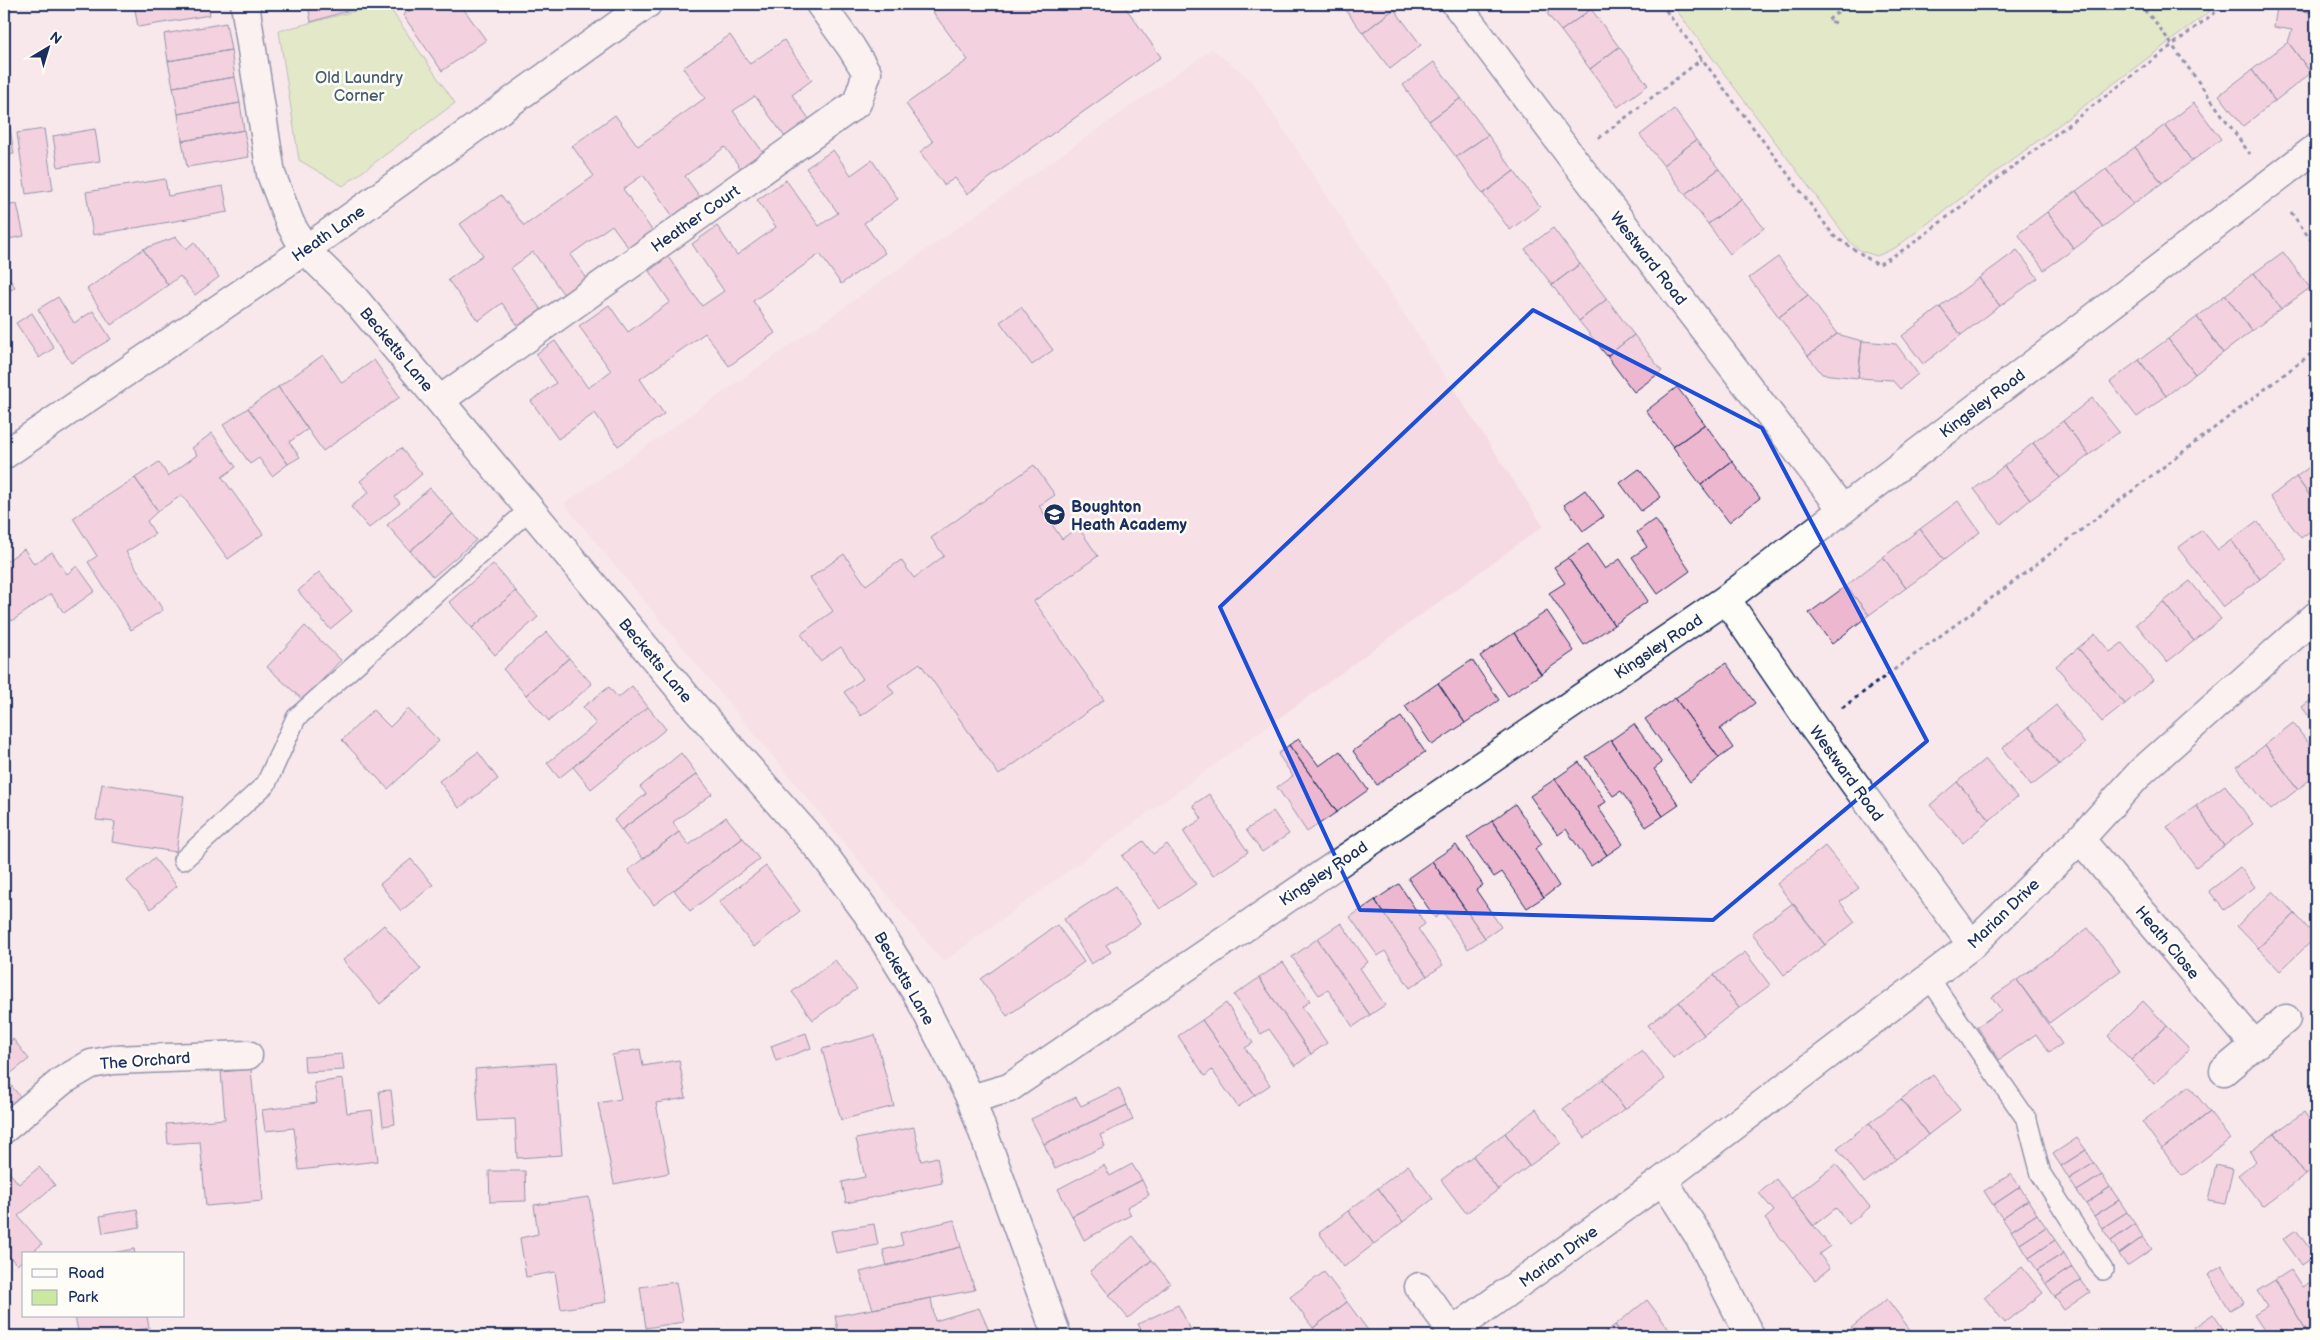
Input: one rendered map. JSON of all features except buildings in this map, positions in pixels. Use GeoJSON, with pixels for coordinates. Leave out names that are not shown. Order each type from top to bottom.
{"type":"FeatureCollection","features":[{"type":"Feature","properties":{"kind":"street","name":"Becketts Lane"},"geometry":{"type":"LineString","coordinates":[[245,4],[271,174],[290,223],[305,250],[354,298],[695,707],[822,852],[867,913],[919,997],[971,1099],[1057,1336]]}},
{"type":"Feature","properties":{"kind":"street","name":"Heath Lane"},"geometry":{"type":"LineString","coordinates":[[4,455],[305,250],[647,4]]}},
{"type":"Feature","properties":{"kind":"street","name":"Heather Court"},"geometry":{"type":"LineString","coordinates":[[440,400],[857,103],[867,74],[820,4]]}},
{"type":"Feature","properties":{"kind":"street","name":"Westward Road"},"geometry":{"type":"LineString","coordinates":[[1456,4],[1843,510]]}},
{"type":"Feature","properties":{"kind":"street","name":"Kingsley Road"},"geometry":{"type":"LineString","coordinates":[[971,1099],[1009,1088],[1726,599],[2316,148]]}},
{"type":"Feature","properties":{"kind":"street","name":"Westward Road"},"geometry":{"type":"LineString","coordinates":[[1726,599],[1814,728],[1972,945]]}},
{"type":"Feature","properties":{"kind":"street","name":"Marian Drive"},"geometry":{"type":"LineString","coordinates":[[1419,1286],[1455,1334],[1663,1180],[1972,945],[2080,839],[2142,771],[2316,616]]}},
{"type":"Feature","properties":{"kind":"street","name":"Heath Close"},"geometry":{"type":"LineString","coordinates":[[2080,839],[2255,1045]]}},
{"type":"Feature","properties":{"kind":"street"},"geometry":{"type":"LineString","coordinates":[[2224,1071],[2286,1019]]}},
{"type":"Feature","properties":{"kind":"street","name":"The Orchard"},"geometry":{"type":"LineString","coordinates":[[4,1129],[62,1081],[91,1064],[113,1060],[248,1054]]}},
{"type":"Feature","properties":{"kind":"street"},"geometry":{"type":"LineString","coordinates":[[1663,1180],[1700,1238],[1750,1336]]}},
{"type":"Feature","properties":{"kind":"lane"},"geometry":{"type":"LineString","coordinates":[[183,860],[266,784],[296,718],[530,508]]}},
{"type":"Feature","properties":{"kind":"lane"},"geometry":{"type":"LineString","coordinates":[[1929,978],[2027,1120],[2041,1174],[2103,1270]]}},
{"type":"Feature","properties":{"kind":"path"},"geometry":{"type":"LineString","coordinates":[[1661,4],[1834,236],[1878,265],[1908,247],[2226,4]]}},
{"type":"Feature","properties":{"kind":"path"},"geometry":{"type":"LineString","coordinates":[[1835,23],[1828,20],[1849,4]]}},
{"type":"Feature","properties":{"kind":"path"},"geometry":{"type":"LineString","coordinates":[[2139,4],[2157,24],[2316,247]]}},
{"type":"Feature","properties":{"kind":"path"},"geometry":{"type":"LineString","coordinates":[[1573,159],[1702,59]]}},
{"type":"Feature","properties":{"kind":"path"},"geometry":{"type":"LineString","coordinates":[[1814,728],[2016,580],[2316,350]]}},
{"type":"Feature","properties":{"kind":"highlighted area"},"geometry":{"type":"Polygon","coordinates":[[[1533,310],[1762,428],[1927,741],[1713,920],[1360,910],[1220,607],[1533,310]]]}},
{"type":"Feature","properties":{"kind":"shaded area","name":"Boughton Heath Academy"},"geometry":{"type":"Polygon","coordinates":[[[1212,49],[1251,80],[1543,526],[943,962],[564,504],[1212,49]]]}},
{"type":"Feature","properties":{"kind":"green space","name":"Old Laundry Corner"},"geometry":{"type":"Polygon","coordinates":[[[387,4],[455,103],[343,186],[299,160],[279,31],[387,4]]]}},
{"type":"Feature","properties":{"kind":"green space"},"geometry":{"type":"Polygon","coordinates":[[[1672,4],[2213,4],[2209,12],[1895,248],[1877,256],[1861,251],[1851,243],[1672,4]]]}},
{"type":"Feature","properties":{"kind":"place","name":"Boughton Heath Academy"},"geometry":{"type":"Point","coordinates":[1055,515]}}]}
